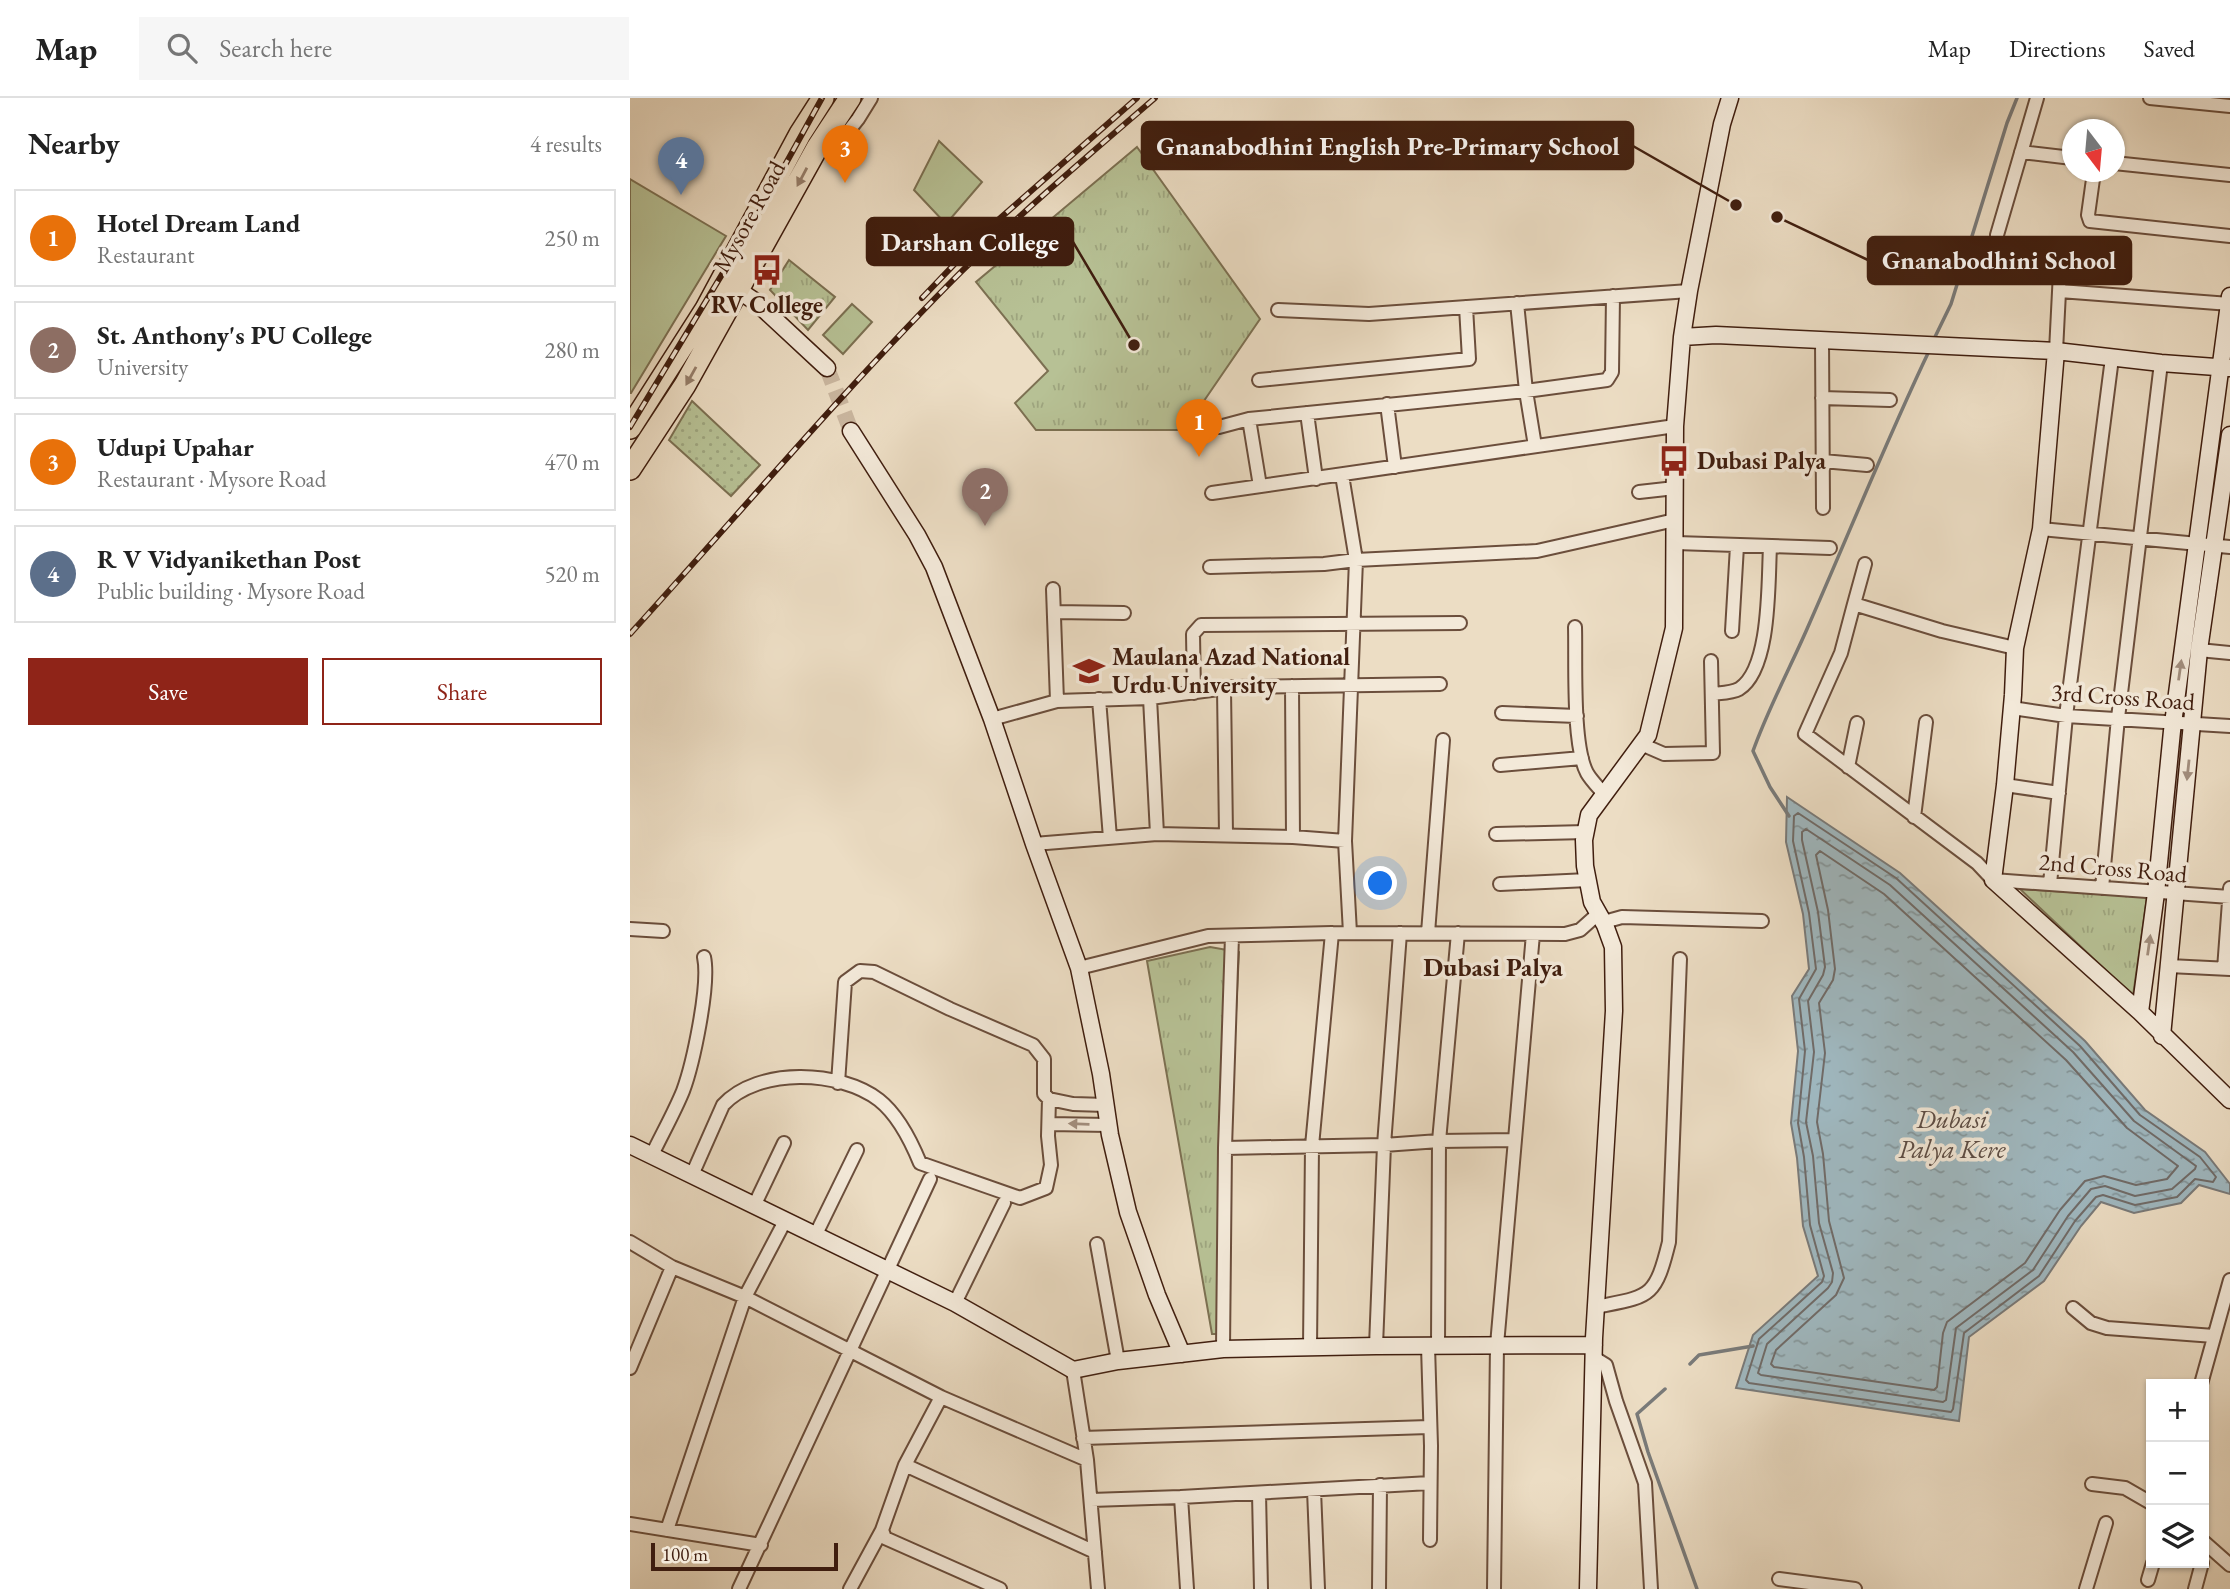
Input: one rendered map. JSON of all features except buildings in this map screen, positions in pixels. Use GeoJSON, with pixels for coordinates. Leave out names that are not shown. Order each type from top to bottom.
{"type":"FeatureCollection","features":[{"type":"Feature","properties":{"kind":"highway","name":"Mysore Road"},"geometry":{"type":"LineString","coordinates":[[630,428],[706,309],[822,98]]}},
{"type":"Feature","properties":{"kind":"highway","name":"Mysore Road"},"geometry":{"type":"LineString","coordinates":[[630,469],[685,385],[821,142],[850,98]]}},
{"type":"Feature","properties":{"kind":"street"},"geometry":{"type":"LineString","coordinates":[[821,142],[838,144],[871,98]]}},
{"type":"Feature","properties":{"kind":"street"},"geometry":{"type":"LineString","coordinates":[[1588,1589],[1594,1351],[1614,1010],[1613,947],[1592,902],[1585,866],[1586,832],[1589,815],[1648,735],[1674,628],[1675,426],[1682,337],[1722,124],[1730,98]]}},
{"type":"Feature","properties":{"kind":"street"},"geometry":{"type":"LineString","coordinates":[[1993,880],[2012,708],[2014,648],[2041,529],[2060,291],[2060,272],[2055,264],[2041,257],[2004,252],[1997,245],[1997,235],[2037,98]]}},
{"type":"Feature","properties":{"kind":"street"},"geometry":{"type":"LineString","coordinates":[[2150,98],[2230,106]]}},
{"type":"Feature","properties":{"kind":"street"},"geometry":{"type":"LineString","coordinates":[[2021,152],[2062,157]]}},
{"type":"Feature","properties":{"kind":"street"},"geometry":{"type":"LineString","coordinates":[[2125,164],[2230,175]]}},
{"type":"Feature","properties":{"kind":"street"},"geometry":{"type":"LineString","coordinates":[[2093,182],[2088,215],[2090,221],[2230,236]]}},
{"type":"Feature","properties":{"kind":"street"},"geometry":{"type":"LineString","coordinates":[[738,290],[756,302],[827,368]]}},
{"type":"Feature","properties":{"kind":"street"},"geometry":{"type":"LineString","coordinates":[[1278,310],[1348,315],[1689,291]]}},
{"type":"Feature","properties":{"kind":"street"},"geometry":{"type":"LineString","coordinates":[[2060,291],[2230,301],[2226,368],[2197,544],[2140,1012]]}},
{"type":"Feature","properties":{"kind":"street"},"geometry":{"type":"LineString","coordinates":[[1219,426],[1249,419],[1307,412],[1526,391],[1607,380],[1612,372],[1613,296]]}},
{"type":"Feature","properties":{"kind":"street"},"geometry":{"type":"LineString","coordinates":[[1517,303],[1535,446]]}},
{"type":"Feature","properties":{"kind":"street"},"geometry":{"type":"LineString","coordinates":[[1259,380],[1469,359],[1466,307]]}},
{"type":"Feature","properties":{"kind":"street"},"geometry":{"type":"LineString","coordinates":[[1682,337],[1716,335],[2056,351],[2226,368]]}},
{"type":"Feature","properties":{"kind":"street"},"geometry":{"type":"LineString","coordinates":[[1822,340],[1823,508]]}},
{"type":"Feature","properties":{"kind":"street"},"geometry":{"type":"LineString","coordinates":[[2050,884],[2066,716],[2112,358]]}},
{"type":"Feature","properties":{"kind":"street"},"geometry":{"type":"LineString","coordinates":[[2102,888],[2118,718],[2161,363]]}},
{"type":"Feature","properties":{"kind":"street"},"geometry":{"type":"LineString","coordinates":[[1822,398],[1891,400]]}},
{"type":"Feature","properties":{"kind":"street"},"geometry":{"type":"LineString","coordinates":[[1387,404],[1395,467]]}},
{"type":"Feature","properties":{"kind":"street"},"geometry":{"type":"LineString","coordinates":[[1307,412],[1316,479]]}},
{"type":"Feature","properties":{"kind":"street"},"geometry":{"type":"LineString","coordinates":[[1249,419],[1260,486]]}},
{"type":"Feature","properties":{"kind":"street"},"geometry":{"type":"LineString","coordinates":[[1212,493],[1675,426]]}},
{"type":"Feature","properties":{"kind":"street"},"geometry":{"type":"LineString","coordinates":[[851,432],[917,535],[934,567],[992,719],[1079,968],[1128,1212],[1157,1296],[1182,1353]]}},
{"type":"Feature","properties":{"kind":"street"},"geometry":{"type":"LineString","coordinates":[[2162,1036],[2199,650],[2222,546],[2230,435]]}},
{"type":"Feature","properties":{"kind":"street"},"geometry":{"type":"LineString","coordinates":[[1823,461],[1867,465]]}},
{"type":"Feature","properties":{"kind":"street"},"geometry":{"type":"LineString","coordinates":[[1342,475],[1356,560],[1345,841],[1350,933]]}},
{"type":"Feature","properties":{"kind":"street"},"geometry":{"type":"LineString","coordinates":[[1639,492],[1675,488]]}},
{"type":"Feature","properties":{"kind":"street"},"geometry":{"type":"LineString","coordinates":[[1210,567],[1324,565],[1356,560],[1537,551],[1675,520]]}},
{"type":"Feature","properties":{"kind":"street"},"geometry":{"type":"LineString","coordinates":[[2041,529],[2222,546]]}},
{"type":"Feature","properties":{"kind":"street"},"geometry":{"type":"LineString","coordinates":[[1676,543],[1830,548]]}},
{"type":"Feature","properties":{"kind":"street"},"geometry":{"type":"LineString","coordinates":[[1732,631],[1737,546]]}},
{"type":"Feature","properties":{"kind":"street"},"geometry":{"type":"LineString","coordinates":[[1712,694],[1739,689],[1758,667],[1765,628],[1770,547]]}},
{"type":"Feature","properties":{"kind":"street"},"geometry":{"type":"LineString","coordinates":[[1865,564],[1841,653],[1805,734],[1977,863],[2140,1012],[2230,1100]]}},
{"type":"Feature","properties":{"kind":"street"},"geometry":{"type":"LineString","coordinates":[[1053,589],[1057,701]]}},
{"type":"Feature","properties":{"kind":"street"},"geometry":{"type":"LineString","coordinates":[[1854,604],[1942,631],[2014,648]]}},
{"type":"Feature","properties":{"kind":"street"},"geometry":{"type":"LineString","coordinates":[[1054,612],[1124,613]]}},
{"type":"Feature","properties":{"kind":"street"},"geometry":{"type":"LineString","coordinates":[[1194,693],[1193,634],[1200,625],[1460,622]]}},
{"type":"Feature","properties":{"kind":"street"},"geometry":{"type":"LineString","coordinates":[[1575,627],[1577,716],[1582,758],[1586,771],[1604,794]]}},
{"type":"Feature","properties":{"kind":"street"},"geometry":{"type":"LineString","coordinates":[[2199,650],[2230,653]]}},
{"type":"Feature","properties":{"kind":"street"},"geometry":{"type":"LineString","coordinates":[[1641,744],[1664,754],[1713,752],[1710,661]]}},
{"type":"Feature","properties":{"kind":"street"},"geometry":{"type":"LineString","coordinates":[[992,719],[1057,701],[1150,698],[1224,689],[1440,684]]}},
{"type":"Feature","properties":{"kind":"street"},"geometry":{"type":"LineString","coordinates":[[1292,686],[1293,837]]}},
{"type":"Feature","properties":{"kind":"street"},"geometry":{"type":"LineString","coordinates":[[1224,689],[1226,834]]}},
{"type":"Feature","properties":{"kind":"street"},"geometry":{"type":"LineString","coordinates":[[1150,698],[1157,834]]}},
{"type":"Feature","properties":{"kind":"street"},"geometry":{"type":"LineString","coordinates":[[1099,699],[1111,838]]}},
{"type":"Feature","properties":{"kind":"street","name":"3rd Cross Road"},"geometry":{"type":"LineString","coordinates":[[2012,708],[2066,716],[2230,726]]}},
{"type":"Feature","properties":{"kind":"street"},"geometry":{"type":"LineString","coordinates":[[1502,713],[1577,716]]}},
{"type":"Feature","properties":{"kind":"street"},"geometry":{"type":"LineString","coordinates":[[1914,817],[1926,722]]}},
{"type":"Feature","properties":{"kind":"street"},"geometry":{"type":"LineString","coordinates":[[1848,767],[1857,723]]}},
{"type":"Feature","properties":{"kind":"street"},"geometry":{"type":"LineString","coordinates":[[1428,933],[1443,740]]}},
{"type":"Feature","properties":{"kind":"street"},"geometry":{"type":"LineString","coordinates":[[1500,765],[1582,758]]}},
{"type":"Feature","properties":{"kind":"street"},"geometry":{"type":"LineString","coordinates":[[2005,785],[2059,793]]}},
{"type":"Feature","properties":{"kind":"street"},"geometry":{"type":"LineString","coordinates":[[1496,834],[1586,832]]}},
{"type":"Feature","properties":{"kind":"street"},"geometry":{"type":"LineString","coordinates":[[1034,844],[1157,834],[1226,834],[1345,841]]}},
{"type":"Feature","properties":{"kind":"street"},"geometry":{"type":"LineString","coordinates":[[1500,884],[1588,880]]}},
{"type":"Feature","properties":{"kind":"street","name":"2nd Cross Road"},"geometry":{"type":"LineString","coordinates":[[1993,880],[2156,893],[2230,894]]}},
{"type":"Feature","properties":{"kind":"street"},"geometry":{"type":"LineString","coordinates":[[2169,965],[2227,969],[2230,894]]}},
{"type":"Feature","properties":{"kind":"street"},"geometry":{"type":"LineString","coordinates":[[1079,968],[1208,936],[1332,933],[1565,934],[1580,930],[1601,918],[1622,917],[1762,921]]}},
{"type":"Feature","properties":{"kind":"street"},"geometry":{"type":"LineString","coordinates":[[630,929],[663,931]]}},
{"type":"Feature","properties":{"kind":"street"},"geometry":{"type":"LineString","coordinates":[[1310,1348],[1312,1146],[1332,933]]}},
{"type":"Feature","properties":{"kind":"street"},"geometry":{"type":"LineString","coordinates":[[1376,1346],[1384,1146],[1400,933]]}},
{"type":"Feature","properties":{"kind":"street"},"geometry":{"type":"LineString","coordinates":[[1430,1539],[1429,1427],[1439,1141],[1458,933]]}},
{"type":"Feature","properties":{"kind":"street"},"geometry":{"type":"LineString","coordinates":[[1494,1589],[1497,1345],[1533,934]]}},
{"type":"Feature","properties":{"kind":"street"},"geometry":{"type":"LineString","coordinates":[[1223,1349],[1225,1148],[1232,936]]}},
{"type":"Feature","properties":{"kind":"street"},"geometry":{"type":"LineString","coordinates":[[652,1156],[683,1090],[704,993],[704,957]]}},
{"type":"Feature","properties":{"kind":"street"},"geometry":{"type":"LineString","coordinates":[[1596,1307],[1636,1299],[1647,1294],[1659,1276],[1669,1242],[1680,959]]}},
{"type":"Feature","properties":{"kind":"street"},"geometry":{"type":"LineString","coordinates":[[692,1175],[723,1105],[732,1096],[760,1083],[792,1077],[815,1077],[838,1083],[852,1086],[879,1100],[900,1124],[920,1163],[1020,1198],[1046,1188],[1049,1182],[1051,1165],[1048,1099],[1044,1094],[1044,1059],[1033,1045],[874,972],[860,971],[845,982],[838,1083]]}},
{"type":"Feature","properties":{"kind":"street"},"geometry":{"type":"LineString","coordinates":[[1048,1099],[1073,1104],[1106,1105]]}},
{"type":"Feature","properties":{"kind":"street"},"geometry":{"type":"LineString","coordinates":[[1049,1124],[1109,1125]]}},
{"type":"Feature","properties":{"kind":"street"},"geometry":{"type":"LineString","coordinates":[[1225,1148],[1384,1146],[1439,1141],[1515,1140]]}},
{"type":"Feature","properties":{"kind":"street"},"geometry":{"type":"LineString","coordinates":[[754,1206],[784,1143]]}},
{"type":"Feature","properties":{"kind":"street"},"geometry":{"type":"LineString","coordinates":[[630,1145],[955,1303],[1073,1370],[1118,1361],[1223,1349],[1497,1345],[1594,1351],[1606,1365],[1645,1483],[1651,1589]]}},
{"type":"Feature","properties":{"kind":"street"},"geometry":{"type":"LineString","coordinates":[[815,1236],[857,1150]]}},
{"type":"Feature","properties":{"kind":"street"},"geometry":{"type":"LineString","coordinates":[[739,1589],[930,1179]]}},
{"type":"Feature","properties":{"kind":"street"},"geometry":{"type":"LineString","coordinates":[[955,1303],[1004,1203]]}},
{"type":"Feature","properties":{"kind":"street"},"geometry":{"type":"LineString","coordinates":[[667,1530],[745,1297],[785,1221]]}},
{"type":"Feature","properties":{"kind":"street"},"geometry":{"type":"LineString","coordinates":[[630,1242],[672,1267],[745,1297],[941,1397],[1087,1460]]}},
{"type":"Feature","properties":{"kind":"street"},"geometry":{"type":"LineString","coordinates":[[1097,1244],[1118,1361]]}},
{"type":"Feature","properties":{"kind":"street"},"geometry":{"type":"LineString","coordinates":[[630,1368],[672,1267]]}},
{"type":"Feature","properties":{"kind":"street"},"geometry":{"type":"LineString","coordinates":[[2203,1379],[2214,1336],[2225,1315],[2230,1280]]}},
{"type":"Feature","properties":{"kind":"street"},"geometry":{"type":"LineString","coordinates":[[2073,1308],[2091,1323],[2107,1328],[2214,1336]]}},
{"type":"Feature","properties":{"kind":"street"},"geometry":{"type":"LineString","coordinates":[[1073,1370],[1087,1460],[1098,1589]]}},
{"type":"Feature","properties":{"kind":"street"},"geometry":{"type":"LineString","coordinates":[[850,1589],[881,1530],[905,1465],[941,1397]]}},
{"type":"Feature","properties":{"kind":"street"},"geometry":{"type":"LineString","coordinates":[[1083,1438],[1429,1427]]}},
{"type":"Feature","properties":{"kind":"street"},"geometry":{"type":"LineString","coordinates":[[905,1465],[1095,1552]]}},
{"type":"Feature","properties":{"kind":"street"},"geometry":{"type":"LineString","coordinates":[[1091,1500],[1430,1483]]}},
{"type":"Feature","properties":{"kind":"street"},"geometry":{"type":"LineString","coordinates":[[2092,1484],[2125,1489],[2146,1500]]}},
{"type":"Feature","properties":{"kind":"street"},"geometry":{"type":"LineString","coordinates":[[1379,1589],[1380,1485]]}},
{"type":"Feature","properties":{"kind":"street"},"geometry":{"type":"LineString","coordinates":[[1314,1490],[1318,1589]]}},
{"type":"Feature","properties":{"kind":"street"},"geometry":{"type":"LineString","coordinates":[[1259,1493],[1261,1589]]}},
{"type":"Feature","properties":{"kind":"street"},"geometry":{"type":"LineString","coordinates":[[1181,1497],[1187,1589]]}},
{"type":"Feature","properties":{"kind":"street"},"geometry":{"type":"LineString","coordinates":[[2086,1589],[2106,1523]]}},
{"type":"Feature","properties":{"kind":"street"},"geometry":{"type":"LineString","coordinates":[[630,1524],[761,1545]]}},
{"type":"Feature","properties":{"kind":"street"},"geometry":{"type":"LineString","coordinates":[[881,1530],[885,1538],[1000,1589]]}},
{"type":"Feature","properties":{"kind":"street"},"geometry":{"type":"LineString","coordinates":[[2209,1550],[2230,1565]]}},
{"type":"Feature","properties":{"kind":"street"},"geometry":{"type":"LineString","coordinates":[[2148,1580],[2152,1568]]}},
{"type":"Feature","properties":{"kind":"street"},"geometry":{"type":"LineString","coordinates":[[2195,1589],[2201,1568]]}},
{"type":"Feature","properties":{"kind":"street"},"geometry":{"type":"LineString","coordinates":[[1779,1579],[1855,1589]]}},
{"type":"Feature","properties":{"kind":"green space"},"geometry":{"type":"Polygon","coordinates":[[[939,141],[982,182],[946,224],[914,190],[939,141]]]}},
{"type":"Feature","properties":{"kind":"green space"},"geometry":{"type":"Polygon","coordinates":[[[1137,147],[1260,319],[1184,430],[1036,430],[1015,403],[1048,371],[976,282],[1137,147]]]}},
{"type":"Feature","properties":{"kind":"green space"},"geometry":{"type":"Polygon","coordinates":[[[630,179],[726,236],[631,393],[630,393],[630,179]]]}},
{"type":"Feature","properties":{"kind":"green space"},"geometry":{"type":"Polygon","coordinates":[[[789,260],[835,297],[808,330],[770,290],[789,260]]]}},
{"type":"Feature","properties":{"kind":"green space"},"geometry":{"type":"Polygon","coordinates":[[[852,304],[872,322],[843,354],[823,335],[852,304]]]}},
{"type":"Feature","properties":{"kind":"green space"},"geometry":{"type":"Polygon","coordinates":[[[692,401],[760,465],[731,496],[669,440],[692,401]]]}},
{"type":"Feature","properties":{"kind":"green space"},"geometry":{"type":"Polygon","coordinates":[[[2020,889],[2147,897],[2133,996],[2020,889]]]}},
{"type":"Feature","properties":{"kind":"green space"},"geometry":{"type":"Polygon","coordinates":[[[1210,947],[1239,952],[1220,1334],[1212,1334],[1147,961],[1210,947]]]}},
{"type":"Feature","properties":{"kind":"water","name":"Dubasi Palya Kere"},"geometry":{"type":"Polygon","coordinates":[[[1787,797],[1900,873],[2085,1041],[2145,1110],[2205,1152],[2230,1184],[2230,1194],[2199,1185],[2181,1203],[2134,1213],[2101,1202],[2081,1226],[2044,1281],[1969,1337],[1959,1421],[1736,1388],[1753,1335],[1818,1276],[1803,1226],[1791,1123],[1798,1051],[1792,996],[1809,969],[1803,914],[1786,842],[1787,797]]]}},
{"type":"Feature","properties":{"kind":"waterway"},"geometry":{"type":"LineString","coordinates":[[1934,339],[1951,304],[2017,98]]}},
{"type":"Feature","properties":{"kind":"waterway"},"geometry":{"type":"LineString","coordinates":[[1789,816],[1770,787],[1753,751],[1930,349]]}},
{"type":"Feature","properties":{"kind":"waterway"},"geometry":{"type":"LineString","coordinates":[[1690,1364],[1699,1355],[1753,1346]]}},
{"type":"Feature","properties":{"kind":"waterway"},"geometry":{"type":"LineString","coordinates":[[1665,1389],[1637,1414],[1697,1589]]}},
{"type":"Feature","properties":{"kind":"tunnel"},"geometry":{"type":"LineString","coordinates":[[827,368],[851,431]]}},
{"type":"Feature","properties":{"kind":"railway"},"geometry":{"type":"LineString","coordinates":[[630,427],[753,223],[822,98]]}},
{"type":"Feature","properties":{"kind":"railway"},"geometry":{"type":"LineString","coordinates":[[922,298],[990,227],[1137,98]]}},
{"type":"Feature","properties":{"kind":"railway"},"geometry":{"type":"LineString","coordinates":[[630,634],[835,405],[962,271],[1009,226],[1155,98]]}},
{"type":"Feature","properties":{"kind":"place","name":"Udupi Upahar"},"geometry":{"type":"Point","coordinates":[845,183]}},
{"type":"Feature","properties":{"kind":"place","name":"R V Vidyanikethan Post"},"geometry":{"type":"Point","coordinates":[681,195]}},
{"type":"Feature","properties":{"kind":"place","name":"Gnanabodhini English Pre-Primary School"},"geometry":{"type":"Point","coordinates":[1736,205]}},
{"type":"Feature","properties":{"kind":"place","name":"Gnanabodhini School"},"geometry":{"type":"Point","coordinates":[1777,217]}},
{"type":"Feature","properties":{"kind":"place","name":"RV College"},"geometry":{"type":"Point","coordinates":[767,270]}},
{"type":"Feature","properties":{"kind":"place","name":"Darshan College"},"geometry":{"type":"Point","coordinates":[1134,345]}},
{"type":"Feature","properties":{"kind":"place","name":"Hotel Dream Land"},"geometry":{"type":"Point","coordinates":[1199,457]}},
{"type":"Feature","properties":{"kind":"place","name":"Dubasi Palya"},"geometry":{"type":"Point","coordinates":[1674,461]}},
{"type":"Feature","properties":{"kind":"place","name":"St. Anthony's PU College"},"geometry":{"type":"Point","coordinates":[985,526]}},
{"type":"Feature","properties":{"kind":"place","name":"Maulana Azad National Urdu University"},"geometry":{"type":"Point","coordinates":[1089,671]}},
{"type":"Feature","properties":{"kind":"district","name":"Dubasi Palya"},"geometry":{"type":"Point","coordinates":[1493,967]}}]}
